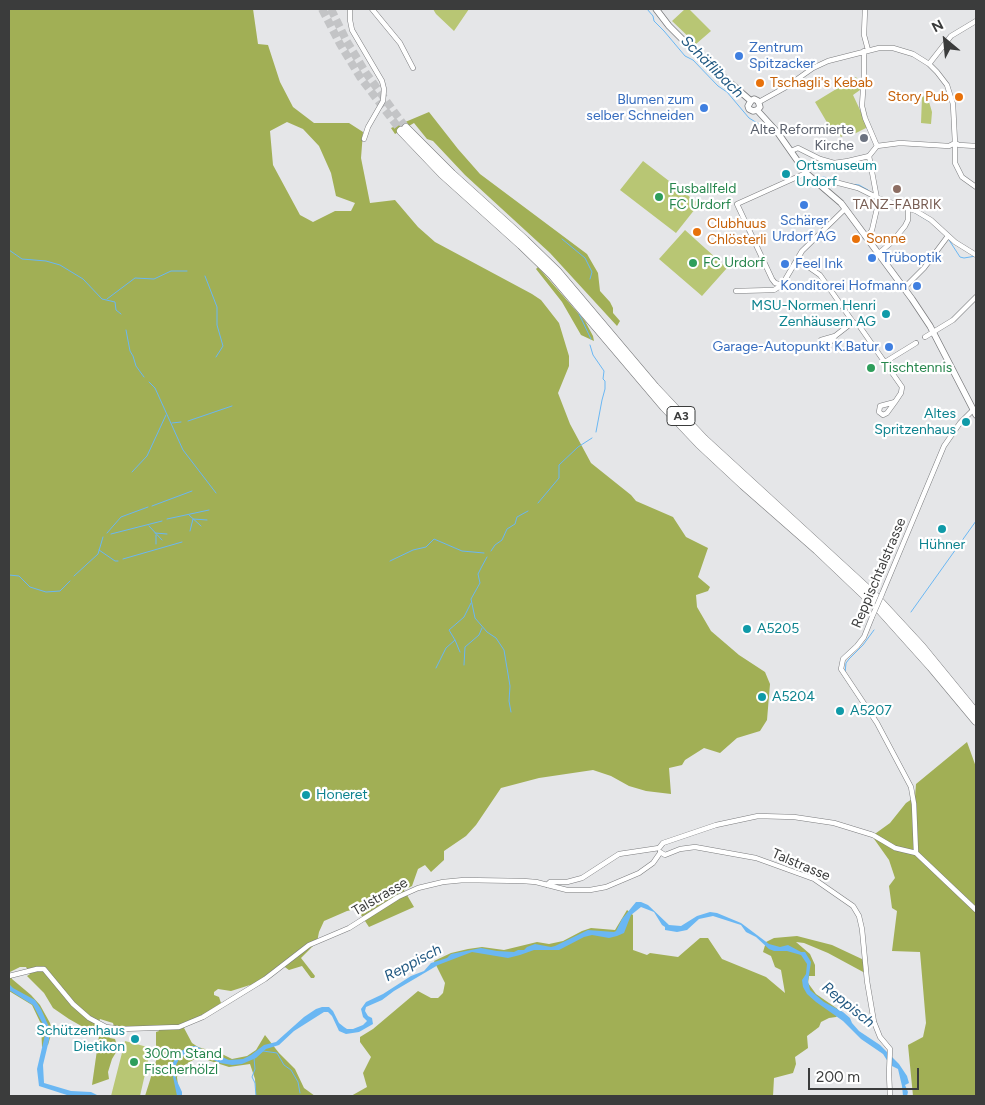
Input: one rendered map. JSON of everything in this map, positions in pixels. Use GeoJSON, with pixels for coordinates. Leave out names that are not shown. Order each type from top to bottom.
{"type":"FeatureCollection","features":[{"type":"Feature","properties":{"kind":"highway","name":"A3"},"geometry":{"type":"LineString","coordinates":[[976,712],[900,622],[862,583],[726,461],[686,421],[574,290],[542,256],[403,130],[453,184],[552,275],[664,407],[699,444],[823,555],[879,609],[976,721]]}},
{"type":"Feature","properties":{"kind":"highway"},"geometry":{"type":"LineString","coordinates":[[951,682],[959,684],[976,705]]}},
{"type":"Feature","properties":{"kind":"main road"},"geometry":{"type":"LineString","coordinates":[[656,9],[687,45],[751,100],[759,102],[760,107],[757,110]]}},
{"type":"Feature","properties":{"kind":"main road"},"geometry":{"type":"LineString","coordinates":[[751,100],[748,106],[750,109],[753,111],[757,110],[791,151],[806,173],[820,187],[838,200],[904,288],[933,332],[975,413]]}},
{"type":"Feature","properties":{"kind":"street"},"geometry":{"type":"LineString","coordinates":[[350,9],[352,30],[382,81],[384,89],[382,101],[368,126],[364,139]]}},
{"type":"Feature","properties":{"kind":"street"},"geometry":{"type":"LineString","coordinates":[[372,9],[400,43],[414,68]]}},
{"type":"Feature","properties":{"kind":"street"},"geometry":{"type":"LineString","coordinates":[[866,9],[864,35],[866,51],[862,106],[877,146]]}},
{"type":"Feature","properties":{"kind":"street"},"geometry":{"type":"LineString","coordinates":[[929,64],[951,36],[976,21]]}},
{"type":"Feature","properties":{"kind":"street"},"geometry":{"type":"LineString","coordinates":[[759,102],[792,84],[818,65],[828,61],[879,48],[894,48],[912,54],[929,64],[937,72],[950,92],[953,104],[954,159],[956,168],[966,181],[976,187]]}},
{"type":"Feature","properties":{"kind":"street"},"geometry":{"type":"LineString","coordinates":[[791,151],[798,148],[820,159],[834,163],[869,156],[877,146],[900,143],[949,146],[955,143],[976,146]]}},
{"type":"Feature","properties":{"kind":"street"},"geometry":{"type":"LineString","coordinates":[[867,237],[871,232],[876,216],[878,198],[869,156]]}},
{"type":"Feature","properties":{"kind":"street"},"geometry":{"type":"LineString","coordinates":[[782,285],[775,283],[772,279],[737,204],[806,173]]}},
{"type":"Feature","properties":{"kind":"street"},"geometry":{"type":"LineString","coordinates":[[827,180],[858,188],[931,220],[947,237],[976,255]]}},
{"type":"Feature","properties":{"kind":"street"},"geometry":{"type":"LineString","coordinates":[[736,291],[774,290],[782,285],[797,259],[814,238],[845,209]]}},
{"type":"Feature","properties":{"kind":"street"},"geometry":{"type":"LineString","coordinates":[[878,253],[892,242],[905,226],[908,220],[907,209]]}},
{"type":"Feature","properties":{"kind":"street"},"geometry":{"type":"LineString","coordinates":[[904,288],[924,268],[947,237]]}},
{"type":"Feature","properties":{"kind":"street"},"geometry":{"type":"LineString","coordinates":[[797,259],[820,275],[853,322],[858,324],[885,362],[902,387],[901,393],[895,402]]}},
{"type":"Feature","properties":{"kind":"street"},"geometry":{"type":"LineString","coordinates":[[925,337],[960,315],[976,297]]}},
{"type":"Feature","properties":{"kind":"street"},"geometry":{"type":"LineString","coordinates":[[835,336],[853,322]]}},
{"type":"Feature","properties":{"kind":"street"},"geometry":{"type":"LineString","coordinates":[[885,362],[916,343]]}},
{"type":"Feature","properties":{"kind":"street","name":"Reppischtalstrasse"},"geometry":{"type":"LineString","coordinates":[[916,853],[914,804],[911,787],[877,723],[841,669],[843,659],[864,637],[944,446],[966,416],[975,413]]}},
{"type":"Feature","properties":{"kind":"street"},"geometry":{"type":"LineString","coordinates":[[546,885],[550,882],[567,882],[582,878],[621,854],[660,850],[664,843],[716,825],[748,817],[809,818],[834,823],[873,835],[895,848],[916,853],[976,910]]}},
{"type":"Feature","properties":{"kind":"street","name":"Talstrasse"},"geometry":{"type":"LineString","coordinates":[[9,976],[39,968],[46,970],[73,1004],[89,1018],[103,1026],[117,1029],[182,1026],[203,1017],[272,974],[309,945],[349,928],[398,897],[418,888],[457,880],[536,882],[572,891],[602,888],[640,873],[652,863],[660,850],[664,854],[680,849],[698,848],[756,858],[814,879],[851,904],[858,914],[862,929],[874,1022],[880,1037],[890,1049],[890,1096]]}},
{"type":"Feature","properties":{"kind":"green space"},"geometry":{"type":"Polygon","coordinates":[[[9,9],[253,9],[258,44],[268,45],[280,82],[293,107],[314,123],[349,123],[363,132],[361,158],[370,203],[395,200],[418,227],[435,242],[532,294],[541,300],[559,323],[569,356],[569,366],[558,393],[570,424],[591,463],[636,501],[673,517],[686,537],[708,548],[698,577],[710,587],[708,591],[696,595],[697,607],[711,631],[739,655],[765,672],[770,684],[767,720],[760,731],[737,738],[720,753],[704,748],[685,760],[682,765],[669,768],[671,794],[646,791],[629,786],[611,776],[593,770],[539,778],[501,788],[476,825],[466,836],[444,851],[444,860],[431,872],[425,865],[418,869],[412,886],[404,890],[414,907],[369,927],[357,909],[347,911],[324,921],[317,942],[301,958],[315,976],[314,978],[311,978],[302,966],[289,970],[282,965],[251,987],[250,985],[231,991],[218,989],[214,992],[214,995],[219,997],[221,1003],[189,1022],[184,1028],[192,1043],[198,1047],[232,1059],[247,1056],[256,1050],[265,1035],[295,1069],[304,1088],[315,1096],[256,1096],[255,1079],[250,1064],[229,1067],[198,1057],[180,1068],[177,1077],[179,1096],[145,1096],[156,1061],[156,1032],[159,1031],[157,1026],[114,1027],[113,1023],[100,1019],[98,1024],[110,1038],[115,1039],[118,1049],[112,1059],[108,1072],[109,1079],[92,1085],[99,1036],[53,1008],[44,993],[27,976],[30,974],[26,967],[20,967],[10,972],[12,979],[40,1005],[50,1023],[52,1031],[48,1045],[42,1047],[41,1024],[32,1005],[9,991],[9,9]],[[287,122],[270,131],[273,165],[300,215],[313,222],[335,211],[351,211],[355,203],[336,196],[331,173],[319,146],[303,129],[287,122]]]}},
{"type":"Feature","properties":{"kind":"green space"},"geometry":{"type":"Polygon","coordinates":[[[433,9],[469,9],[454,31],[433,9]]]}},
{"type":"Feature","properties":{"kind":"green space"},"geometry":{"type":"Polygon","coordinates":[[[685,9],[689,9],[711,31],[696,44],[672,21],[685,9]]]}},
{"type":"Feature","properties":{"kind":"green space"},"geometry":{"type":"Polygon","coordinates":[[[856,77],[861,84],[860,90],[853,95],[868,127],[852,135],[850,132],[841,137],[839,134],[835,136],[815,102],[856,77]]]}},
{"type":"Feature","properties":{"kind":"green space"},"geometry":{"type":"Polygon","coordinates":[[[927,95],[932,112],[931,124],[921,123],[922,97],[927,95]]]}},
{"type":"Feature","properties":{"kind":"green space"},"geometry":{"type":"Polygon","coordinates":[[[429,112],[480,174],[587,254],[598,273],[600,291],[610,302],[613,313],[620,321],[617,326],[550,253],[465,175],[433,141],[427,139],[414,123],[395,134],[391,128],[429,112]]]}},
{"type":"Feature","properties":{"kind":"green space","name":"Fusballfeld FC Urdorf"},"geometry":{"type":"Polygon","coordinates":[[[643,161],[699,204],[676,233],[620,190],[643,161]]]}},
{"type":"Feature","properties":{"kind":"green space","name":"FC Urdorf"},"geometry":{"type":"Polygon","coordinates":[[[685,230],[727,268],[702,296],[659,259],[685,230]]]}},
{"type":"Feature","properties":{"kind":"green space"},"geometry":{"type":"Polygon","coordinates":[[[538,267],[585,321],[594,341],[581,335],[562,302],[536,269],[538,267]]]}},
{"type":"Feature","properties":{"kind":"green space"},"geometry":{"type":"Polygon","coordinates":[[[967,742],[976,767],[976,1096],[913,1096],[908,1045],[923,1037],[926,1023],[920,952],[892,951],[897,911],[892,908],[889,886],[895,878],[889,860],[872,836],[890,823],[906,803],[915,797],[916,784],[967,742]]]}},
{"type":"Feature","properties":{"kind":"green space"},"geometry":{"type":"Polygon","coordinates":[[[627,910],[633,915],[633,950],[647,955],[650,953],[678,957],[700,938],[708,938],[722,959],[766,977],[785,993],[781,970],[775,967],[771,956],[763,952],[766,942],[774,938],[797,936],[832,945],[864,960],[865,973],[828,953],[804,943],[796,942],[810,954],[815,965],[815,976],[809,976],[808,983],[816,994],[842,1012],[836,1017],[821,1022],[819,1027],[807,1036],[808,1048],[795,1057],[796,1064],[793,1073],[774,1078],[773,1096],[351,1096],[367,1087],[363,1073],[371,1057],[360,1042],[360,1037],[373,1029],[418,991],[431,998],[438,998],[443,993],[445,983],[434,961],[451,953],[468,949],[482,947],[504,950],[537,942],[549,944],[563,941],[591,928],[615,930],[627,910]]]}},
{"type":"Feature","properties":{"kind":"green space","name":"300m Stand Fischerhölzl"},"geometry":{"type":"Polygon","coordinates":[[[125,1041],[151,1048],[140,1096],[111,1096],[125,1041]]]}},
{"type":"Feature","properties":{"kind":"water"},"geometry":{"type":"Polygon","coordinates":[[[636,902],[648,905],[669,925],[681,926],[697,916],[710,912],[717,913],[741,923],[769,944],[780,947],[788,945],[801,952],[805,952],[811,962],[808,981],[810,990],[824,1002],[843,1012],[859,1031],[880,1045],[899,1064],[909,1083],[905,1085],[908,1092],[907,1096],[903,1096],[898,1069],[890,1065],[883,1054],[861,1039],[843,1021],[807,994],[802,980],[806,974],[807,964],[801,955],[769,949],[756,937],[746,932],[741,925],[713,916],[699,919],[687,930],[677,932],[665,930],[665,927],[654,912],[641,907],[631,915],[624,933],[617,936],[609,938],[592,935],[559,950],[534,950],[508,958],[472,952],[438,965],[382,1000],[366,1007],[365,1011],[372,1018],[373,1024],[359,1032],[346,1034],[339,1031],[332,1016],[328,1012],[324,1012],[294,1031],[279,1045],[266,1049],[256,1058],[242,1064],[220,1063],[192,1050],[188,1051],[179,1059],[174,1069],[182,1092],[182,1096],[177,1096],[171,1067],[177,1054],[189,1046],[196,1046],[207,1052],[222,1054],[222,1057],[229,1060],[243,1059],[264,1045],[276,1042],[304,1017],[322,1007],[329,1007],[339,1023],[347,1029],[353,1029],[367,1021],[363,1017],[361,1009],[366,1002],[383,994],[411,976],[424,971],[431,963],[447,958],[451,954],[481,948],[514,952],[524,950],[535,944],[555,946],[588,930],[614,932],[636,902]]]}},
{"type":"Feature","properties":{"kind":"water"},"geometry":{"type":"Polygon","coordinates":[[[9,984],[35,1000],[49,1027],[49,1040],[43,1065],[44,1083],[71,1091],[91,1092],[99,1096],[70,1096],[39,1086],[37,1069],[45,1028],[33,1005],[9,990],[9,984]]]}},
{"type":"Feature","properties":{"kind":"waterway","name":"Schäflibach"},"geometry":{"type":"LineString","coordinates":[[647,9],[653,16],[654,21],[685,56],[693,60],[718,86],[727,92],[749,118],[767,129],[770,134]]}},
{"type":"Feature","properties":{"kind":"waterway","name":"Schäflibach"},"geometry":{"type":"LineString","coordinates":[[823,177],[829,178]]}},
{"type":"Feature","properties":{"kind":"waterway","name":"Schäflibach"},"geometry":{"type":"LineString","coordinates":[[850,184],[859,185],[868,190]]}},
{"type":"Feature","properties":{"kind":"waterway","name":"Schäflibach"},"geometry":{"type":"LineString","coordinates":[[883,203],[898,207]]}},
{"type":"Feature","properties":{"kind":"waterway","name":"Schäflibach"},"geometry":{"type":"LineString","coordinates":[[914,212],[932,223]]}},
{"type":"Feature","properties":{"kind":"waterway"},"geometry":{"type":"LineString","coordinates":[[562,239],[585,258],[592,272],[590,279]]}},
{"type":"Feature","properties":{"kind":"waterway","name":"Schäflibach"},"geometry":{"type":"LineString","coordinates":[[949,240],[960,257],[976,256]]}},
{"type":"Feature","properties":{"kind":"waterway"},"geometry":{"type":"LineString","coordinates":[[9,250],[22,259],[46,261],[60,265],[83,279],[102,299],[115,302],[116,310],[121,314]]}},
{"type":"Feature","properties":{"kind":"waterway"},"geometry":{"type":"LineString","coordinates":[[107,299],[135,278],[154,279],[171,271],[187,271]]}},
{"type":"Feature","properties":{"kind":"waterway"},"geometry":{"type":"LineString","coordinates":[[205,276],[217,307],[217,325],[223,346],[216,357]]}},
{"type":"Feature","properties":{"kind":"waterway"},"geometry":{"type":"LineString","coordinates":[[579,314],[591,339]]}},
{"type":"Feature","properties":{"kind":"waterway"},"geometry":{"type":"LineString","coordinates":[[126,330],[130,351],[136,366],[144,377]]}},
{"type":"Feature","properties":{"kind":"waterway"},"geometry":{"type":"LineString","coordinates":[[590,345],[593,355],[604,371],[603,379],[605,381],[596,432]]}},
{"type":"Feature","properties":{"kind":"waterway"},"geometry":{"type":"LineString","coordinates":[[149,382],[155,388],[183,450],[216,493]]}},
{"type":"Feature","properties":{"kind":"waterway"},"geometry":{"type":"LineString","coordinates":[[188,421],[232,406]]}},
{"type":"Feature","properties":{"kind":"waterway"},"geometry":{"type":"LineString","coordinates":[[132,472],[147,456],[166,415]]}},
{"type":"Feature","properties":{"kind":"waterway"},"geometry":{"type":"LineString","coordinates":[[172,423],[181,422]]}},
{"type":"Feature","properties":{"kind":"waterway"},"geometry":{"type":"LineString","coordinates":[[538,503],[559,478],[559,465],[578,447],[592,438]]}},
{"type":"Feature","properties":{"kind":"waterway"},"geometry":{"type":"LineString","coordinates":[[152,506],[192,491]]}},
{"type":"Feature","properties":{"kind":"waterway"},"geometry":{"type":"LineString","coordinates":[[107,533],[121,517],[148,507]]}},
{"type":"Feature","properties":{"kind":"waterway"},"geometry":{"type":"LineString","coordinates":[[167,519],[209,510]]}},
{"type":"Feature","properties":{"kind":"waterway"},"geometry":{"type":"LineString","coordinates":[[491,551],[502,540],[507,529],[515,524],[517,517],[528,511]]}},
{"type":"Feature","properties":{"kind":"waterway"},"geometry":{"type":"LineString","coordinates":[[189,515],[201,526]]}},
{"type":"Feature","properties":{"kind":"waterway"},"geometry":{"type":"LineString","coordinates":[[190,531],[193,519],[207,520]]}},
{"type":"Feature","properties":{"kind":"waterway"},"geometry":{"type":"LineString","coordinates":[[111,534],[162,521]]}},
{"type":"Feature","properties":{"kind":"waterway"},"geometry":{"type":"LineString","coordinates":[[911,612],[976,521]]}},
{"type":"Feature","properties":{"kind":"waterway"},"geometry":{"type":"LineString","coordinates":[[149,526],[162,540]]}},
{"type":"Feature","properties":{"kind":"waterway"},"geometry":{"type":"LineString","coordinates":[[155,533],[167,534]]}},
{"type":"Feature","properties":{"kind":"waterway"},"geometry":{"type":"LineString","coordinates":[[156,535],[156,544]]}},
{"type":"Feature","properties":{"kind":"waterway"},"geometry":{"type":"LineString","coordinates":[[74,576],[98,554],[103,537]]}},
{"type":"Feature","properties":{"kind":"waterway"},"geometry":{"type":"LineString","coordinates":[[390,561],[413,550],[426,547],[434,539],[462,551],[484,553]]}},
{"type":"Feature","properties":{"kind":"waterway"},"geometry":{"type":"LineString","coordinates":[[123,559],[182,542]]}},
{"type":"Feature","properties":{"kind":"waterway"},"geometry":{"type":"LineString","coordinates":[[99,550],[115,561],[118,561]]}},
{"type":"Feature","properties":{"kind":"waterway"},"geometry":{"type":"LineString","coordinates":[[487,557],[478,574],[480,583],[471,599],[475,618],[487,632],[496,638],[504,650],[510,686],[509,701],[511,712]]}},
{"type":"Feature","properties":{"kind":"waterway"},"geometry":{"type":"LineString","coordinates":[[9,575],[19,576],[30,587],[46,592],[60,591],[70,581]]}},
{"type":"Feature","properties":{"kind":"waterway"},"geometry":{"type":"LineString","coordinates":[[436,668],[446,648],[455,640],[449,630],[464,617],[471,603]]}},
{"type":"Feature","properties":{"kind":"waterway"},"geometry":{"type":"LineString","coordinates":[[464,665],[465,647],[479,635],[482,628]]}},
{"type":"Feature","properties":{"kind":"waterway"},"geometry":{"type":"LineString","coordinates":[[845,673],[846,663],[874,630]]}},
{"type":"Feature","properties":{"kind":"waterway"},"geometry":{"type":"LineString","coordinates":[[455,640],[460,652]]}},
{"type":"Feature","properties":{"kind":"waterway"},"geometry":{"type":"LineString","coordinates":[[263,1051],[277,1053],[298,1082],[300,1093]]}},
{"type":"Feature","properties":{"kind":"waterway"},"geometry":{"type":"LineString","coordinates":[[254,1058],[255,1069],[252,1077],[255,1083],[256,1096]]}},
{"type":"Feature","properties":{"kind":"tunnel"},"geometry":{"type":"LineString","coordinates":[[322,9],[360,77],[401,131]]}},
{"type":"Feature","properties":{"kind":"tunnel"},"geometry":{"type":"LineString","coordinates":[[331,9],[346,40],[366,73],[406,128]]}},
{"type":"Feature","properties":{"kind":"place","name":"Zentrum Spitzacker"},"geometry":{"type":"Point","coordinates":[739,56]}},
{"type":"Feature","properties":{"kind":"place","name":"Tschagli's Kebab"},"geometry":{"type":"Point","coordinates":[760,83]}},
{"type":"Feature","properties":{"kind":"place","name":"Story Pub"},"geometry":{"type":"Point","coordinates":[959,97]}},
{"type":"Feature","properties":{"kind":"place","name":"Blumen zum selber Schneiden"},"geometry":{"type":"Point","coordinates":[704,108]}},
{"type":"Feature","properties":{"kind":"place","name":"Alte Reformierte Kirche"},"geometry":{"type":"Point","coordinates":[864,138]}},
{"type":"Feature","properties":{"kind":"place","name":"Ortsmuseum Urdorf"},"geometry":{"type":"Point","coordinates":[786,174]}},
{"type":"Feature","properties":{"kind":"place","name":"TANZ-FABRIK"},"geometry":{"type":"Point","coordinates":[897,189]}},
{"type":"Feature","properties":{"kind":"place","name":"Fusballfeld FC Urdorf"},"geometry":{"type":"Point","coordinates":[659,197]}},
{"type":"Feature","properties":{"kind":"place","name":"Schärer Urdorf AG"},"geometry":{"type":"Point","coordinates":[804,205]}},
{"type":"Feature","properties":{"kind":"place","name":"Clubhuus Chlösterli"},"geometry":{"type":"Point","coordinates":[697,232]}},
{"type":"Feature","properties":{"kind":"place","name":"Sonne"},"geometry":{"type":"Point","coordinates":[856,239]}},
{"type":"Feature","properties":{"kind":"place","name":"Trüboptik"},"geometry":{"type":"Point","coordinates":[872,258]}},
{"type":"Feature","properties":{"kind":"place","name":"FC Urdorf"},"geometry":{"type":"Point","coordinates":[693,263]}},
{"type":"Feature","properties":{"kind":"place","name":"Feel Ink"},"geometry":{"type":"Point","coordinates":[785,264]}},
{"type":"Feature","properties":{"kind":"place","name":"Konditorei Hofmann"},"geometry":{"type":"Point","coordinates":[917,286]}},
{"type":"Feature","properties":{"kind":"place","name":"MSU-Normen Henri Zenhäusern AG"},"geometry":{"type":"Point","coordinates":[886,314]}},
{"type":"Feature","properties":{"kind":"place","name":"Garage-Autopunkt K.Batur"},"geometry":{"type":"Point","coordinates":[889,347]}},
{"type":"Feature","properties":{"kind":"place","name":"Tischtennis"},"geometry":{"type":"Point","coordinates":[871,368]}},
{"type":"Feature","properties":{"kind":"place","name":"Altes Spritzenhaus"},"geometry":{"type":"Point","coordinates":[966,422]}},
{"type":"Feature","properties":{"kind":"place","name":"Hühner"},"geometry":{"type":"Point","coordinates":[942,529]}},
{"type":"Feature","properties":{"kind":"place","name":"A5205"},"geometry":{"type":"Point","coordinates":[747,629]}},
{"type":"Feature","properties":{"kind":"place","name":"A5204"},"geometry":{"type":"Point","coordinates":[762,697]}},
{"type":"Feature","properties":{"kind":"place","name":"A5207"},"geometry":{"type":"Point","coordinates":[840,711]}},
{"type":"Feature","properties":{"kind":"place","name":"Honeret"},"geometry":{"type":"Point","coordinates":[306,795]}},
{"type":"Feature","properties":{"kind":"place","name":"Schützenhaus Dietikon"},"geometry":{"type":"Point","coordinates":[135,1039]}},
{"type":"Feature","properties":{"kind":"place","name":"300m Stand Fischerhölzl"},"geometry":{"type":"Point","coordinates":[134,1062]}},
{"type":"Feature","properties":{"kind":"water label","name":"Reppisch"},"geometry":{"type":"Point","coordinates":[413,963]}},
{"type":"Feature","properties":{"kind":"water label","name":"Reppisch"},"geometry":{"type":"Point","coordinates":[848,1005]}}]}
